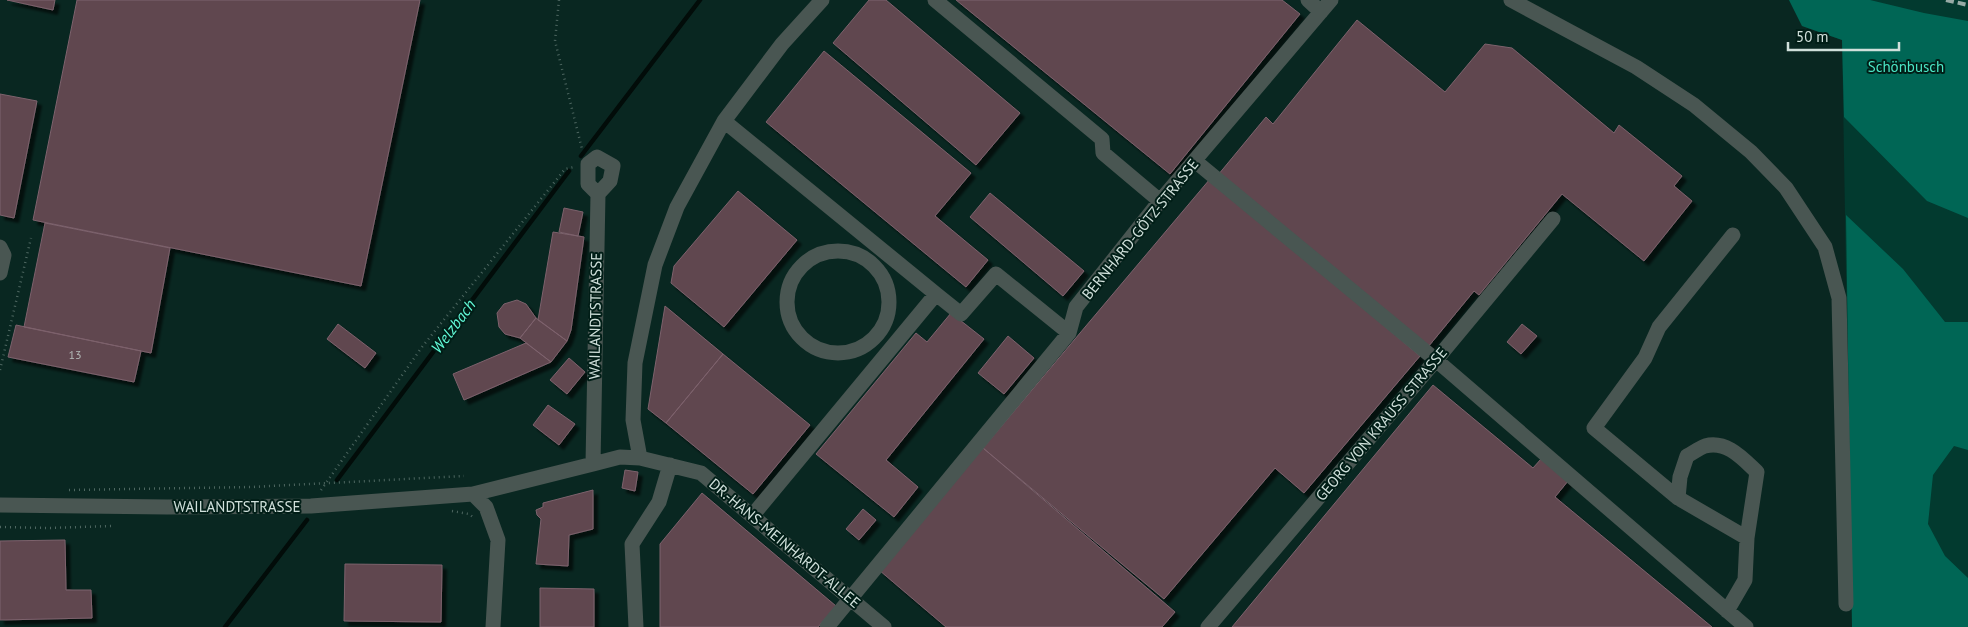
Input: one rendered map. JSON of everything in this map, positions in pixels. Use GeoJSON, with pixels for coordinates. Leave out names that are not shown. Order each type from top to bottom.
{"type":"FeatureCollection","features":[{"type":"Feature","properties":{"kind":"street"},"geometry":{"type":"LineString","coordinates":[[640,458],[633,420],[635,363],[655,266],[677,207],[724,121],[782,44],[822,0]]}},
{"type":"Feature","properties":{"kind":"street"},"geometry":{"type":"LineString","coordinates":[[935,0],[1102,139],[1103,153],[1160,201]]}},
{"type":"Feature","properties":{"kind":"street"},"geometry":{"type":"LineString","coordinates":[[1308,0],[1326,6]]}},
{"type":"Feature","properties":{"kind":"street"},"geometry":{"type":"LineString","coordinates":[[1511,0],[1636,67],[1694,105],[1751,152],[1786,188],[1825,247],[1839,298],[1846,604]]}},
{"type":"Feature","properties":{"kind":"street","name":"BERNHARD-GÖTZ-STRASSE"},"geometry":{"type":"LineString","coordinates":[[827,627],[1069,333],[1076,307],[1160,201],[1326,6]]}},
{"type":"Feature","properties":{"kind":"street"},"geometry":{"type":"LineString","coordinates":[[724,121],[961,314],[996,274],[1069,333]]}},
{"type":"Feature","properties":{"kind":"street"},"geometry":{"type":"LineString","coordinates":[[588,164],[597,157],[613,166],[610,181],[598,194]]}},
{"type":"Feature","properties":{"kind":"street"},"geometry":{"type":"LineString","coordinates":[[1195,161],[1436,360],[1746,627]]}},
{"type":"Feature","properties":{"kind":"street","name":"WAILANDTSTRASSE"},"geometry":{"type":"LineString","coordinates":[[0,505],[310,506],[473,494],[593,464],[598,194],[588,184],[588,164]]}},
{"type":"Feature","properties":{"kind":"street","name":"GEORG VON KRAUSS STRASSE"},"geometry":{"type":"LineString","coordinates":[[1208,627],[1436,360],[1553,219]]}},
{"type":"Feature","properties":{"kind":"street"},"geometry":{"type":"LineString","coordinates":[[1733,235],[1659,327],[1645,358],[1594,428],[1678,498],[1747,538]]}},
{"type":"Feature","properties":{"kind":"street"},"geometry":{"type":"LineString","coordinates":[[0,247],[4,255],[0,273]]}},
{"type":"Feature","properties":{"kind":"street"},"geometry":{"type":"LineString","coordinates":[[845,250],[870,260],[886,282],[889,311],[877,337],[854,352],[827,353],[799,338],[785,308],[792,276],[817,254],[845,250]]}},
{"type":"Feature","properties":{"kind":"street"},"geometry":{"type":"LineString","coordinates":[[752,516],[936,294]]}},
{"type":"Feature","properties":{"kind":"street"},"geometry":{"type":"LineString","coordinates":[[1678,498],[1680,477],[1687,456],[1705,446],[1719,446],[1737,452],[1757,472],[1747,538],[1745,580],[1727,611]]}},
{"type":"Feature","properties":{"kind":"street","name":"DR.-HANS-MEINHARDT-ALLEE"},"geometry":{"type":"LineString","coordinates":[[593,464],[620,457],[640,458],[701,473],[884,627]]}},
{"type":"Feature","properties":{"kind":"street"},"geometry":{"type":"LineString","coordinates":[[636,627],[632,544],[659,502],[670,465]]}},
{"type":"Feature","properties":{"kind":"street"},"geometry":{"type":"LineString","coordinates":[[473,494],[486,507],[498,540],[493,627]]}},
{"type":"Feature","properties":{"kind":"path"},"geometry":{"type":"LineString","coordinates":[[559,0],[554,41],[579,139]]}},
{"type":"Feature","properties":{"kind":"path"},"geometry":{"type":"LineString","coordinates":[[310,506],[422,347],[565,169],[588,164]]}},
{"type":"Feature","properties":{"kind":"path"},"geometry":{"type":"LineString","coordinates":[[0,370],[31,238]]}},
{"type":"Feature","properties":{"kind":"path"},"geometry":{"type":"LineString","coordinates":[[67,490],[252,487],[464,476]]}},
{"type":"Feature","properties":{"kind":"path"},"geometry":{"type":"LineString","coordinates":[[451,511],[470,514],[476,520]]}},
{"type":"Feature","properties":{"kind":"path"},"geometry":{"type":"LineString","coordinates":[[0,527],[112,526]]}},
{"type":"Feature","properties":{"kind":"green space","name":"Schönbusch"},"geometry":{"type":"Polygon","coordinates":[[[1789,0],[1968,0],[1968,627],[1852,627],[1842,40],[1802,26],[1789,0]]]}},
{"type":"Feature","properties":{"kind":"green space"},"geometry":{"type":"Polygon","coordinates":[[[1789,0],[1870,0],[1968,21],[1968,218],[1927,201],[1844,117],[1842,40],[1802,26],[1789,0]]]}},
{"type":"Feature","properties":{"kind":"green space"},"geometry":{"type":"Polygon","coordinates":[[[1846,215],[1903,269],[1945,322],[1968,322],[1968,450],[1954,446],[1933,475],[1928,524],[1945,556],[1968,578],[1968,627],[1852,627],[1846,215]]]}},
{"type":"Feature","properties":{"kind":"building"},"geometry":{"type":"Polygon","coordinates":[[[7,0],[55,0],[53,10],[7,0]]]}},
{"type":"Feature","properties":{"kind":"building"},"geometry":{"type":"Polygon","coordinates":[[[77,0],[420,0],[361,286],[33,220],[77,0]]]}},
{"type":"Feature","properties":{"kind":"building"},"geometry":{"type":"Polygon","coordinates":[[[869,0],[886,0],[1020,113],[976,165],[833,43],[869,0]]]}},
{"type":"Feature","properties":{"kind":"building"},"geometry":{"type":"Polygon","coordinates":[[[956,0],[1282,0],[1300,14],[1170,174],[956,0]]]}},
{"type":"Feature","properties":{"kind":"building"},"geometry":{"type":"Polygon","coordinates":[[[1357,20],[1445,92],[1485,44],[1512,48],[1614,133],[1619,125],[1682,176],[1674,186],[1692,201],[1644,261],[1562,194],[1479,295],[1474,291],[1428,347],[1218,175],[1266,117],[1273,124],[1357,20]]]}},
{"type":"Feature","properties":{"kind":"building"},"geometry":{"type":"Polygon","coordinates":[[[824,51],[971,173],[935,216],[988,260],[966,287],[766,122],[824,51]]]}},
{"type":"Feature","properties":{"kind":"building"},"geometry":{"type":"Polygon","coordinates":[[[0,94],[37,101],[14,218],[0,215],[0,94]]]}},
{"type":"Feature","properties":{"kind":"building"},"geometry":{"type":"Polygon","coordinates":[[[1210,179],[1420,356],[1304,493],[1275,468],[1164,599],[983,448],[1210,179]]]}},
{"type":"Feature","properties":{"kind":"building"},"geometry":{"type":"Polygon","coordinates":[[[738,191],[797,240],[724,327],[671,283],[674,266],[738,191]]]}},
{"type":"Feature","properties":{"kind":"building"},"geometry":{"type":"Polygon","coordinates":[[[990,193],[1084,271],[1063,296],[970,217],[990,193]]]}},
{"type":"Feature","properties":{"kind":"building"},"geometry":{"type":"Polygon","coordinates":[[[564,208],[583,212],[578,236],[559,232],[564,208]]]}},
{"type":"Feature","properties":{"kind":"building"},"geometry":{"type":"Polygon","coordinates":[[[45,223],[170,248],[151,353],[24,327],[45,223]]]}},
{"type":"Feature","properties":{"kind":"building"},"geometry":{"type":"Polygon","coordinates":[[[553,232],[584,237],[571,330],[567,341],[538,320],[553,232]]]}},
{"type":"Feature","properties":{"kind":"building"},"geometry":{"type":"Polygon","coordinates":[[[517,300],[526,304],[536,318],[520,338],[505,334],[499,327],[497,313],[504,304],[517,300]]]}},
{"type":"Feature","properties":{"kind":"building"},"geometry":{"type":"Polygon","coordinates":[[[665,306],[723,354],[666,423],[648,409],[665,306]]]}},
{"type":"Feature","properties":{"kind":"building"},"geometry":{"type":"Polygon","coordinates":[[[951,313],[984,339],[886,460],[918,487],[894,517],[816,454],[916,333],[927,342],[951,313]]]}},
{"type":"Feature","properties":{"kind":"building"},"geometry":{"type":"Polygon","coordinates":[[[536,318],[567,341],[551,362],[520,338],[536,318]]]}},
{"type":"Feature","properties":{"kind":"building"},"geometry":{"type":"Polygon","coordinates":[[[338,324],[376,353],[365,368],[327,339],[338,324]]]}},
{"type":"Feature","properties":{"kind":"building"},"geometry":{"type":"Polygon","coordinates":[[[1522,324],[1537,336],[1521,354],[1507,342],[1522,324]]]}},
{"type":"Feature","properties":{"kind":"building"},"geometry":{"type":"Polygon","coordinates":[[[16,325],[141,351],[134,382],[8,357],[16,325]]]}},
{"type":"Feature","properties":{"kind":"building"},"geometry":{"type":"Polygon","coordinates":[[[1008,336],[1034,358],[1004,394],[978,373],[1008,336]]]}},
{"type":"Feature","properties":{"kind":"building"},"geometry":{"type":"Polygon","coordinates":[[[526,343],[551,362],[464,400],[453,374],[526,343]]]}},
{"type":"Feature","properties":{"kind":"building"},"geometry":{"type":"Polygon","coordinates":[[[723,354],[810,425],[753,494],[666,423],[723,354]]]}},
{"type":"Feature","properties":{"kind":"building"},"geometry":{"type":"Polygon","coordinates":[[[569,358],[585,372],[567,394],[550,380],[569,358]]]}},
{"type":"Feature","properties":{"kind":"building"},"geometry":{"type":"Polygon","coordinates":[[[1433,385],[1533,468],[1541,459],[1568,481],[1555,497],[1712,627],[1232,627],[1433,385]]]}},
{"type":"Feature","properties":{"kind":"building"},"geometry":{"type":"Polygon","coordinates":[[[548,405],[575,424],[559,445],[533,425],[548,405]]]}},
{"type":"Feature","properties":{"kind":"building"},"geometry":{"type":"Polygon","coordinates":[[[983,448],[1175,612],[1162,627],[946,627],[879,570],[983,448]]]}},
{"type":"Feature","properties":{"kind":"building"},"geometry":{"type":"Polygon","coordinates":[[[625,470],[638,472],[635,491],[622,488],[625,470]]]}},
{"type":"Feature","properties":{"kind":"building"},"geometry":{"type":"Polygon","coordinates":[[[593,490],[593,529],[569,535],[568,566],[536,564],[541,519],[537,515],[536,510],[543,507],[543,503],[593,490]]]}},
{"type":"Feature","properties":{"kind":"building"},"geometry":{"type":"Polygon","coordinates":[[[702,493],[836,606],[818,627],[660,627],[660,544],[702,493]]]}},
{"type":"Feature","properties":{"kind":"building"},"geometry":{"type":"Polygon","coordinates":[[[863,509],[876,520],[859,540],[846,529],[863,509]]]}},
{"type":"Feature","properties":{"kind":"building"},"geometry":{"type":"Polygon","coordinates":[[[65,540],[66,590],[91,590],[92,618],[0,620],[0,541],[65,540]]]}},
{"type":"Feature","properties":{"kind":"building"},"geometry":{"type":"Polygon","coordinates":[[[345,564],[442,565],[441,622],[344,621],[345,564]]]}},
{"type":"Feature","properties":{"kind":"building"},"geometry":{"type":"Polygon","coordinates":[[[540,588],[594,589],[594,627],[540,627],[540,588]]]}},
{"type":"Feature","properties":{"kind":"waterway","name":"Welzbach"},"geometry":{"type":"LineString","coordinates":[[581,156],[700,0]]}},
{"type":"Feature","properties":{"kind":"waterway","name":"Welzbach"},"geometry":{"type":"LineString","coordinates":[[337,480],[569,171]]}},
{"type":"Feature","properties":{"kind":"waterway","name":"Welzbach"},"geometry":{"type":"LineString","coordinates":[[225,627],[307,520]]}},
{"type":"Feature","properties":{"kind":"railway"},"geometry":{"type":"LineString","coordinates":[[1946,0],[1968,5]]}}]}
